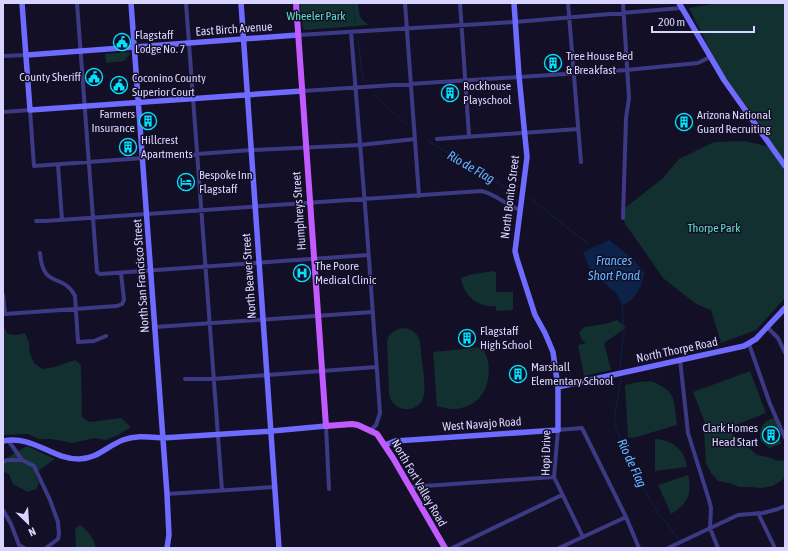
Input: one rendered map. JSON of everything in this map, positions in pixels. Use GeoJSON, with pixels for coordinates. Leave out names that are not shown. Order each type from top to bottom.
{"type":"FeatureCollection","features":[{"type":"Feature","properties":{"kind":"main road","name":"Humphreys Street"},"geometry":{"type":"LineString","coordinates":[[296,3],[326,426]]}},
{"type":"Feature","properties":{"kind":"main road"},"geometry":{"type":"LineString","coordinates":[[326,426],[352,424],[371,430]]}},
{"type":"Feature","properties":{"kind":"main road","name":"North Fort Valley Road"},"geometry":{"type":"LineString","coordinates":[[371,430],[377,434],[410,487],[444,548]]}},
{"type":"Feature","properties":{"kind":"street"},"geometry":{"type":"LineString","coordinates":[[22,3],[34,166],[252,150],[360,145],[414,139]]}},
{"type":"Feature","properties":{"kind":"street"},"geometry":{"type":"LineString","coordinates":[[77,3],[96,270],[100,274],[368,255]]}},
{"type":"Feature","properties":{"kind":"street","name":"North San Francisco Street"},"geometry":{"type":"LineString","coordinates":[[131,3],[167,494],[169,535],[167,548]]}},
{"type":"Feature","properties":{"kind":"street"},"geometry":{"type":"LineString","coordinates":[[186,3],[222,490]]}},
{"type":"Feature","properties":{"kind":"street","name":"North Beaver Street"},"geometry":{"type":"LineString","coordinates":[[241,3],[279,548]]}},
{"type":"Feature","properties":{"kind":"street"},"geometry":{"type":"LineString","coordinates":[[405,3],[419,196]]}},
{"type":"Feature","properties":{"kind":"street"},"geometry":{"type":"LineString","coordinates":[[460,3],[469,136]]}},
{"type":"Feature","properties":{"kind":"street","name":"North Bonito Street"},"geometry":{"type":"LineString","coordinates":[[514,3],[524,133],[528,157],[515,251],[535,315],[553,352],[558,387]]}},
{"type":"Feature","properties":{"kind":"street"},"geometry":{"type":"LineString","coordinates":[[568,3],[581,162]]}},
{"type":"Feature","properties":{"kind":"street"},"geometry":{"type":"LineString","coordinates":[[623,3],[629,98],[626,118],[623,218]]}},
{"type":"Feature","properties":{"kind":"street"},"geometry":{"type":"LineString","coordinates":[[298,35],[461,24],[515,22],[624,13],[680,6],[740,104],[785,166]]}},
{"type":"Feature","properties":{"kind":"street"},"geometry":{"type":"LineString","coordinates":[[351,32],[380,413],[376,425],[371,430]]}},
{"type":"Feature","properties":{"kind":"street","name":"East Birch Avenue"},"geometry":{"type":"LineString","coordinates":[[3,56],[298,35]]}},
{"type":"Feature","properties":{"kind":"street"},"geometry":{"type":"LineString","coordinates":[[3,112],[519,76],[627,70],[698,63],[710,57]]}},
{"type":"Feature","properties":{"kind":"street"},"geometry":{"type":"LineString","coordinates":[[437,138],[578,129]]}},
{"type":"Feature","properties":{"kind":"street"},"geometry":{"type":"LineString","coordinates":[[58,165],[62,220]]}},
{"type":"Feature","properties":{"kind":"street"},"geometry":{"type":"LineString","coordinates":[[36,221],[310,202],[487,192],[511,207],[521,210]]}},
{"type":"Feature","properties":{"kind":"street"},"geometry":{"type":"LineString","coordinates":[[40,253],[41,264],[45,273],[52,280],[65,284],[72,290],[75,296],[78,342],[94,341],[106,336]]}},
{"type":"Feature","properties":{"kind":"street"},"geometry":{"type":"LineString","coordinates":[[3,295],[5,314],[117,306],[122,304],[124,300],[122,272]]}},
{"type":"Feature","properties":{"kind":"street","name":"North Thorpe Road"},"geometry":{"type":"LineString","coordinates":[[558,387],[741,347],[756,339],[785,308]]}},
{"type":"Feature","properties":{"kind":"street"},"geometry":{"type":"LineString","coordinates":[[155,327],[209,322],[372,312]]}},
{"type":"Feature","properties":{"kind":"street"},"geometry":{"type":"LineString","coordinates":[[767,327],[778,338],[785,353]]}},
{"type":"Feature","properties":{"kind":"street"},"geometry":{"type":"LineString","coordinates":[[749,344],[770,404],[785,438]]}},
{"type":"Feature","properties":{"kind":"street"},"geometry":{"type":"LineString","coordinates":[[680,360],[688,433],[709,500],[711,508],[710,528],[718,548]]}},
{"type":"Feature","properties":{"kind":"street"},"geometry":{"type":"LineString","coordinates":[[185,379],[213,379],[376,367]]}},
{"type":"Feature","properties":{"kind":"street","name":"Hopi Drive"},"geometry":{"type":"LineString","coordinates":[[558,387],[558,430],[554,477],[583,536]]}},
{"type":"Feature","properties":{"kind":"street"},"geometry":{"type":"LineString","coordinates":[[6,441],[20,440],[32,443],[69,458],[80,459],[96,456],[124,440],[147,436],[162,438],[272,432],[326,426]]}},
{"type":"Feature","properties":{"kind":"street","name":"Humphreys Street"},"geometry":{"type":"LineString","coordinates":[[326,426],[329,489]]}},
{"type":"Feature","properties":{"kind":"street","name":"West Navajo Road"},"geometry":{"type":"LineString","coordinates":[[384,445],[395,441],[582,428],[626,517]]}},
{"type":"Feature","properties":{"kind":"street"},"geometry":{"type":"LineString","coordinates":[[6,441],[22,460],[34,466],[50,500],[58,522],[59,534],[58,538],[46,548]]}},
{"type":"Feature","properties":{"kind":"street"},"geometry":{"type":"LineString","coordinates":[[3,462],[7,460],[22,460]]}},
{"type":"Feature","properties":{"kind":"street"},"geometry":{"type":"LineString","coordinates":[[410,487],[554,477]]}},
{"type":"Feature","properties":{"kind":"street"},"geometry":{"type":"LineString","coordinates":[[167,494],[274,487]]}},
{"type":"Feature","properties":{"kind":"street"},"geometry":{"type":"LineString","coordinates":[[452,548],[562,495]]}},
{"type":"Feature","properties":{"kind":"street"},"geometry":{"type":"LineString","coordinates":[[668,548],[738,515],[778,510],[785,506]]}},
{"type":"Feature","properties":{"kind":"street"},"geometry":{"type":"LineString","coordinates":[[3,510],[11,524],[19,545],[24,548]]}},
{"type":"Feature","properties":{"kind":"street"},"geometry":{"type":"LineString","coordinates":[[758,513],[775,548]]}},
{"type":"Feature","properties":{"kind":"street"},"geometry":{"type":"LineString","coordinates":[[559,548],[626,517],[639,548]]}},
{"type":"Feature","properties":{"kind":"green space","name":"Wheeler Park"},"geometry":{"type":"Polygon","coordinates":[[[300,3],[358,3],[360,16],[363,21],[369,25],[303,30],[300,3]]]}},
{"type":"Feature","properties":{"kind":"green space"},"geometry":{"type":"Polygon","coordinates":[[[717,3],[785,3],[785,166],[729,88],[689,8],[717,3]]]}},
{"type":"Feature","properties":{"kind":"green space"},"geometry":{"type":"Polygon","coordinates":[[[130,52],[124,61],[106,63],[105,54],[130,52]]]}},
{"type":"Feature","properties":{"kind":"green space","name":"Thorpe Park"},"geometry":{"type":"Polygon","coordinates":[[[745,141],[770,147],[785,169],[785,298],[756,330],[721,343],[711,310],[696,304],[663,278],[624,222],[625,208],[663,178],[679,159],[714,142],[745,141]]]}},
{"type":"Feature","properties":{"kind":"green space"},"geometry":{"type":"Polygon","coordinates":[[[493,271],[496,273],[496,292],[513,292],[513,310],[496,311],[496,306],[478,303],[468,295],[462,284],[461,278],[469,275],[493,271]]]}},
{"type":"Feature","properties":{"kind":"green space"},"geometry":{"type":"Polygon","coordinates":[[[617,320],[626,328],[604,343],[611,370],[584,376],[578,345],[586,343],[582,340],[579,333],[584,327],[605,324],[617,320]]]}},
{"type":"Feature","properties":{"kind":"green space"},"geometry":{"type":"Polygon","coordinates":[[[3,325],[8,334],[17,335],[25,333],[29,343],[30,354],[34,363],[42,369],[54,367],[75,360],[81,365],[82,417],[89,422],[121,418],[131,427],[106,440],[95,438],[72,443],[51,439],[39,439],[28,434],[3,435],[3,325]]]}},
{"type":"Feature","properties":{"kind":"green space"},"geometry":{"type":"Polygon","coordinates":[[[402,328],[414,332],[418,336],[420,342],[424,383],[424,395],[421,401],[417,406],[406,409],[395,405],[389,394],[387,342],[392,333],[402,328]]]}},
{"type":"Feature","properties":{"kind":"green space"},"geometry":{"type":"Polygon","coordinates":[[[482,347],[488,359],[489,370],[486,387],[482,394],[470,405],[462,408],[451,409],[437,406],[433,352],[482,347]]]}},
{"type":"Feature","properties":{"kind":"green space"},"geometry":{"type":"Polygon","coordinates":[[[750,371],[766,413],[726,429],[757,455],[778,461],[785,460],[785,478],[773,486],[761,488],[739,487],[718,481],[711,473],[706,463],[704,432],[707,428],[693,392],[750,371]]]}},
{"type":"Feature","properties":{"kind":"green space"},"geometry":{"type":"Polygon","coordinates":[[[651,381],[666,389],[673,397],[677,425],[633,438],[628,437],[625,385],[651,381]]]}},
{"type":"Feature","properties":{"kind":"green space"},"geometry":{"type":"Polygon","coordinates":[[[773,418],[781,422],[777,432],[781,444],[769,448],[760,440],[760,432],[762,426],[773,418]]]}},
{"type":"Feature","properties":{"kind":"green space"},"geometry":{"type":"Polygon","coordinates":[[[655,439],[667,441],[677,447],[686,461],[687,467],[655,471],[655,439]]]}},
{"type":"Feature","properties":{"kind":"green space"},"geometry":{"type":"Polygon","coordinates":[[[27,446],[55,459],[35,473],[39,483],[36,489],[28,492],[13,484],[9,474],[3,471],[3,462],[5,459],[27,446]]]}},
{"type":"Feature","properties":{"kind":"green space"},"geometry":{"type":"Polygon","coordinates":[[[688,475],[690,487],[687,498],[681,507],[671,514],[658,485],[688,475]]]}},
{"type":"Feature","properties":{"kind":"green space"},"geometry":{"type":"Polygon","coordinates":[[[80,525],[91,535],[96,548],[76,548],[75,529],[80,525]]]}},
{"type":"Feature","properties":{"kind":"water","name":"Frances Short Pond"},"geometry":{"type":"Polygon","coordinates":[[[609,240],[632,259],[644,272],[644,277],[638,292],[622,305],[617,294],[597,277],[589,267],[583,252],[609,240]]]}},
{"type":"Feature","properties":{"kind":"waterway","name":"Rio de Flag"},"geometry":{"type":"LineString","coordinates":[[353,3],[355,23]]}},
{"type":"Feature","properties":{"kind":"waterway","name":"Rio de Flag"},"geometry":{"type":"LineString","coordinates":[[358,39],[364,81]]}},
{"type":"Feature","properties":{"kind":"waterway","name":"Rio de Flag"},"geometry":{"type":"LineString","coordinates":[[373,94],[407,125]]}},
{"type":"Feature","properties":{"kind":"waterway","name":"Rio de Flag"},"geometry":{"type":"LineString","coordinates":[[427,140],[476,172],[517,192]]}},
{"type":"Feature","properties":{"kind":"waterway","name":"Rio de Flag"},"geometry":{"type":"LineString","coordinates":[[529,197],[589,244]]}},
{"type":"Feature","properties":{"kind":"waterway","name":"Rio de Flag"},"geometry":{"type":"LineString","coordinates":[[620,369],[624,336],[622,305]]}},
{"type":"Feature","properties":{"kind":"waterway","name":"Rio de Flag"},"geometry":{"type":"LineString","coordinates":[[621,378],[614,419],[617,430],[634,470],[648,496],[658,513],[678,539]]}},
{"type":"Feature","properties":{"kind":"place","name":"Flagstaff Lodge No. 7"},"geometry":{"type":"Point","coordinates":[122,42]}},
{"type":"Feature","properties":{"kind":"place","name":"Tree House Bed & Breakfast"},"geometry":{"type":"Point","coordinates":[553,63]}},
{"type":"Feature","properties":{"kind":"place","name":"County Sheriff"},"geometry":{"type":"Point","coordinates":[94,77]}},
{"type":"Feature","properties":{"kind":"place","name":"Coconino County Superior Court"},"geometry":{"type":"Point","coordinates":[119,85]}},
{"type":"Feature","properties":{"kind":"place","name":"Rockhouse Playschool"},"geometry":{"type":"Point","coordinates":[450,93]}},
{"type":"Feature","properties":{"kind":"place","name":"Farmers Insurance"},"geometry":{"type":"Point","coordinates":[148,121]}},
{"type":"Feature","properties":{"kind":"place","name":"Arizona National Guard Recruiting"},"geometry":{"type":"Point","coordinates":[684,122]}},
{"type":"Feature","properties":{"kind":"place","name":"Hillcrest Apartments"},"geometry":{"type":"Point","coordinates":[128,147]}},
{"type":"Feature","properties":{"kind":"place","name":"Bespoke Inn Flagstaff"},"geometry":{"type":"Point","coordinates":[186,182]}},
{"type":"Feature","properties":{"kind":"place","name":"The Poore Medical Clinic"},"geometry":{"type":"Point","coordinates":[302,273]}},
{"type":"Feature","properties":{"kind":"place","name":"Flagstaff High School"},"geometry":{"type":"Point","coordinates":[467,338]}},
{"type":"Feature","properties":{"kind":"place","name":"Marshall Elementary School"},"geometry":{"type":"Point","coordinates":[518,374]}},
{"type":"Feature","properties":{"kind":"place","name":"Clark Homes Head Start"},"geometry":{"type":"Point","coordinates":[771,435]}}]}
